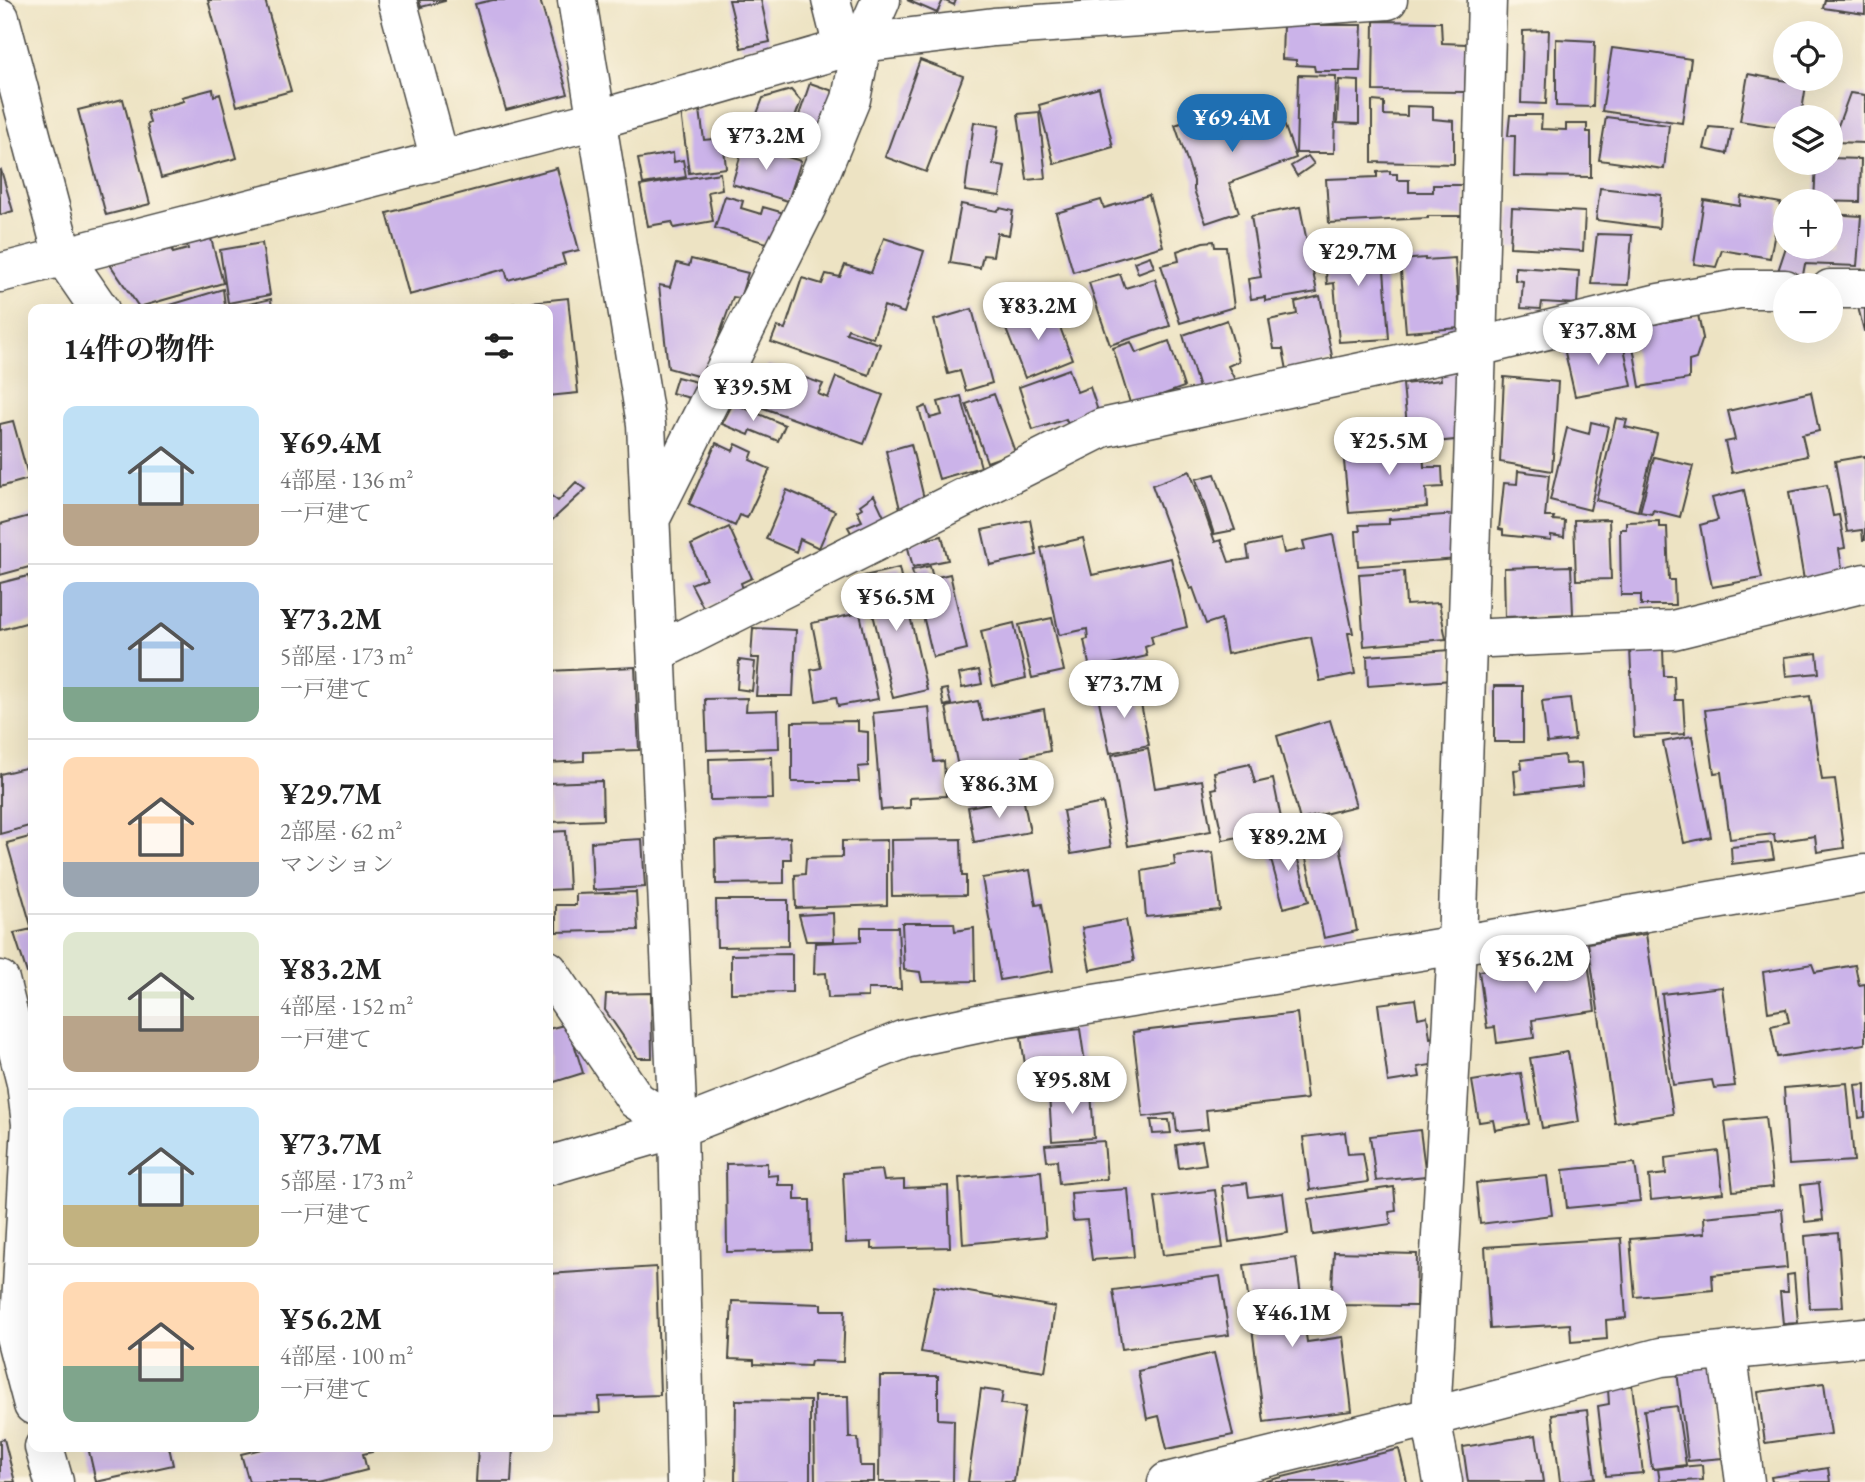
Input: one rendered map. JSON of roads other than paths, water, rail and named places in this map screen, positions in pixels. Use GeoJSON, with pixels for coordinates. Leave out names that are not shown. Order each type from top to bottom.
{"type":"FeatureCollection","features":[{"type":"Feature","properties":{"kind":"street"},"geometry":{"type":"LineString","coordinates":[[397,0],[440,160]]}},
{"type":"Feature","properties":{"kind":"street"},"geometry":{"type":"LineString","coordinates":[[577,0],[646,424],[678,1128],[686,1482]]}},
{"type":"Feature","properties":{"kind":"street"},"geometry":{"type":"LineString","coordinates":[[651,519],[807,206],[851,99],[853,45],[831,0]]}},
{"type":"Feature","properties":{"kind":"street"},"geometry":{"type":"LineString","coordinates":[[853,45],[881,0]]}},
{"type":"Feature","properties":{"kind":"street"},"geometry":{"type":"LineString","coordinates":[[0,273],[596,120],[853,45],[994,27],[1388,0]]}},
{"type":"Feature","properties":{"kind":"street"},"geometry":{"type":"LineString","coordinates":[[1443,1482],[1431,1417],[1457,944],[1487,0]]}},
{"type":"Feature","properties":{"kind":"street"},"geometry":{"type":"LineString","coordinates":[[0,18],[63,256],[96,304]]}},
{"type":"Feature","properties":{"kind":"street"},"geometry":{"type":"LineString","coordinates":[[657,652],[1102,428],[1477,347],[1659,303],[1739,289],[1773,289]]}},
{"type":"Feature","properties":{"kind":"street"},"geometry":{"type":"LineString","coordinates":[[1843,289],[1865,289]]}},
{"type":"Feature","properties":{"kind":"street"},"geometry":{"type":"LineString","coordinates":[[1467,639],[1674,631],[1865,583]]}},
{"type":"Feature","properties":{"kind":"street"},"geometry":{"type":"LineString","coordinates":[[553,1165],[678,1128],[905,1039],[996,1020],[1865,873]]}},
{"type":"Feature","properties":{"kind":"street"},"geometry":{"type":"LineString","coordinates":[[553,977],[636,1100],[678,1128]]}},
{"type":"Feature","properties":{"kind":"street"},"geometry":{"type":"LineString","coordinates":[[0,980],[28,1099]]}},
{"type":"Feature","properties":{"kind":"street"},"geometry":{"type":"LineString","coordinates":[[28,1164],[16,1324],[28,1381]]}},
{"type":"Feature","properties":{"kind":"street"},"geometry":{"type":"LineString","coordinates":[[1167,1482],[1661,1357],[1865,1337]]}},
{"type":"Feature","properties":{"kind":"street"},"geometry":{"type":"LineString","coordinates":[[1727,1350],[1745,1482]]}},
{"type":"Feature","properties":{"kind":"street"},"geometry":{"type":"LineString","coordinates":[[685,1431],[705,1482]]}},
{"type":"Feature","properties":{"kind":"street"},"geometry":{"type":"LineString","coordinates":[[45,1452],[54,1482]]}}]}
